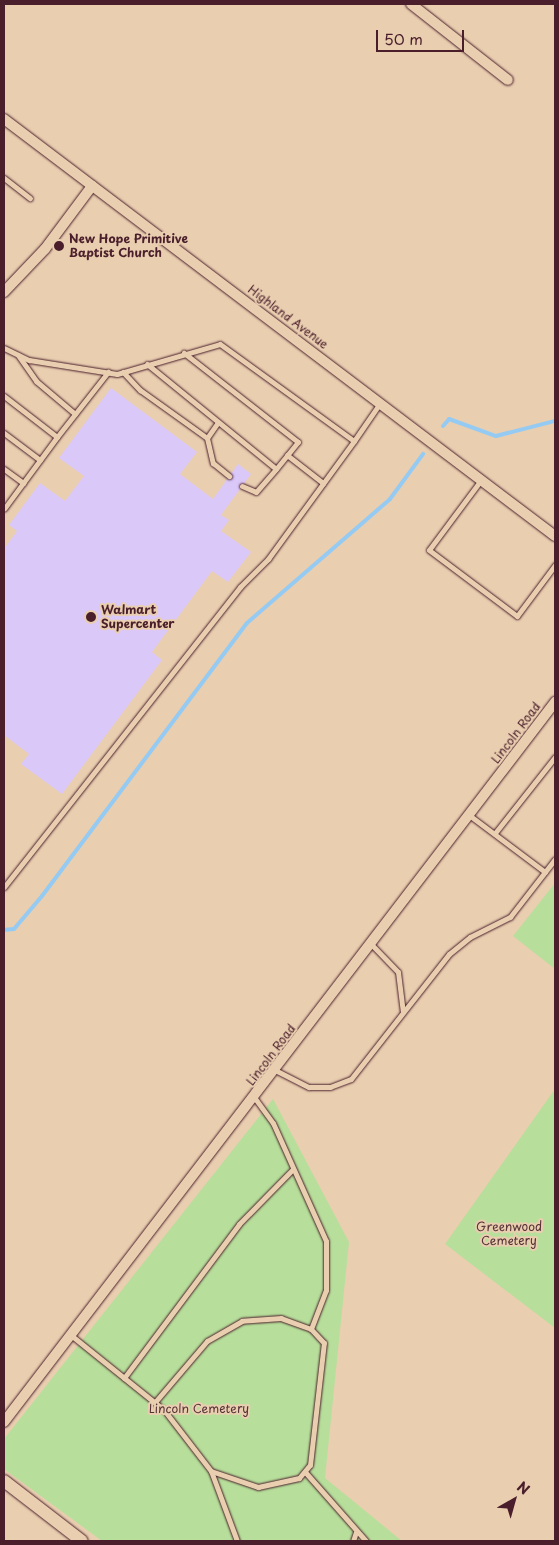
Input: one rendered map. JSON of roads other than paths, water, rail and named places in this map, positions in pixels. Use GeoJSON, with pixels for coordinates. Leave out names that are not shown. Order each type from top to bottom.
{"type":"FeatureCollection","features":[{"type":"Feature","properties":{"kind":"street"},"geometry":{"type":"LineString","coordinates":[[411,4],[508,80]]}},
{"type":"Feature","properties":{"kind":"street","name":"Highland Avenue"},"geometry":{"type":"LineString","coordinates":[[5,122],[555,536]]}},
{"type":"Feature","properties":{"kind":"street"},"geometry":{"type":"LineString","coordinates":[[4,292],[45,250],[92,186]]}},
{"type":"Feature","properties":{"kind":"street","name":"Lincoln Road"},"geometry":{"type":"LineString","coordinates":[[4,1422],[72,1336],[555,702]]}},
{"type":"Feature","properties":{"kind":"street"},"geometry":{"type":"LineString","coordinates":[[4,1481],[82,1541]]}},
{"type":"Feature","properties":{"kind":"lane"},"geometry":{"type":"LineString","coordinates":[[4,178],[30,198]]}},
{"type":"Feature","properties":{"kind":"lane"},"geometry":{"type":"LineString","coordinates":[[4,348],[17,355],[108,372],[122,372],[220,344],[354,441]]}},
{"type":"Feature","properties":{"kind":"lane"},"geometry":{"type":"LineString","coordinates":[[184,354],[298,442],[256,492],[242,486]]}},
{"type":"Feature","properties":{"kind":"lane"},"geometry":{"type":"LineString","coordinates":[[17,355],[36,381],[75,414]]}},
{"type":"Feature","properties":{"kind":"lane"},"geometry":{"type":"LineString","coordinates":[[147,364],[276,470]]}},
{"type":"Feature","properties":{"kind":"lane"},"geometry":{"type":"LineString","coordinates":[[4,508],[108,372]]}},
{"type":"Feature","properties":{"kind":"lane"},"geometry":{"type":"LineString","coordinates":[[122,372],[140,390],[207,438],[213,463],[229,476]]}},
{"type":"Feature","properties":{"kind":"lane"},"geometry":{"type":"LineString","coordinates":[[4,396],[57,437]]}},
{"type":"Feature","properties":{"kind":"lane"},"geometry":{"type":"LineString","coordinates":[[4,887],[240,587],[268,559],[380,403]]}},
{"type":"Feature","properties":{"kind":"lane"},"geometry":{"type":"LineString","coordinates":[[207,438],[218,422]]}},
{"type":"Feature","properties":{"kind":"lane"},"geometry":{"type":"LineString","coordinates":[[4,433],[40,460]]}},
{"type":"Feature","properties":{"kind":"lane"},"geometry":{"type":"LineString","coordinates":[[287,455],[323,483]]}},
{"type":"Feature","properties":{"kind":"lane"},"geometry":{"type":"LineString","coordinates":[[4,469],[23,483]]}},
{"type":"Feature","properties":{"kind":"lane"},"geometry":{"type":"LineString","coordinates":[[482,480],[429,550],[517,616],[555,565]]}},
{"type":"Feature","properties":{"kind":"lane"},"geometry":{"type":"LineString","coordinates":[[495,832],[555,757]]}},
{"type":"Feature","properties":{"kind":"lane"},"geometry":{"type":"LineString","coordinates":[[469,815],[495,832],[545,872]]}},
{"type":"Feature","properties":{"kind":"lane"},"geometry":{"type":"LineString","coordinates":[[275,1070],[309,1087],[344,1083],[364,1066],[402,1014],[457,945],[510,917],[555,859]]}},
{"type":"Feature","properties":{"kind":"lane"},"geometry":{"type":"LineString","coordinates":[[371,944],[398,972],[404,997],[402,1014]]}},
{"type":"Feature","properties":{"kind":"lane"},"geometry":{"type":"LineString","coordinates":[[254,1097],[269,1115],[292,1170],[326,1241],[326,1290],[310,1329]]}},
{"type":"Feature","properties":{"kind":"lane"},"geometry":{"type":"LineString","coordinates":[[124,1378],[238,1224],[292,1170]]}},
{"type":"Feature","properties":{"kind":"lane"},"geometry":{"type":"LineString","coordinates":[[155,1402],[197,1352],[226,1327],[270,1317],[310,1329],[326,1349],[306,1473],[356,1532],[366,1541]]}},
{"type":"Feature","properties":{"kind":"lane"},"geometry":{"type":"LineString","coordinates":[[72,1336],[155,1402],[211,1470],[237,1541]]}},
{"type":"Feature","properties":{"kind":"lane"},"geometry":{"type":"LineString","coordinates":[[211,1470],[258,1487],[291,1482],[306,1473]]}},
{"type":"Feature","properties":{"kind":"lane"},"geometry":{"type":"LineString","coordinates":[[353,1541],[356,1532]]}},
{"type":"Feature","properties":{"kind":"waterway"},"geometry":{"type":"LineString","coordinates":[[443,426],[449,419],[496,436],[555,421]]}},
{"type":"Feature","properties":{"kind":"waterway"},"geometry":{"type":"LineString","coordinates":[[4,930],[14,929],[42,896],[247,623],[390,499],[423,454]]}},
{"type":"Feature","properties":{"kind":"place","name":"New Hope Primitive Baptist Church"},"geometry":{"type":"Point","coordinates":[59,246]}},
{"type":"Feature","properties":{"kind":"place","name":"Walmart Supercenter"},"geometry":{"type":"Point","coordinates":[91,617]}},
{"type":"Feature","properties":{"kind":"park label","name":"Greenwood Cemetery"},"geometry":{"type":"Point","coordinates":[509,1234]}},
{"type":"Feature","properties":{"kind":"park label","name":"Lincoln Cemetery"},"geometry":{"type":"Point","coordinates":[199,1409]}}]}
